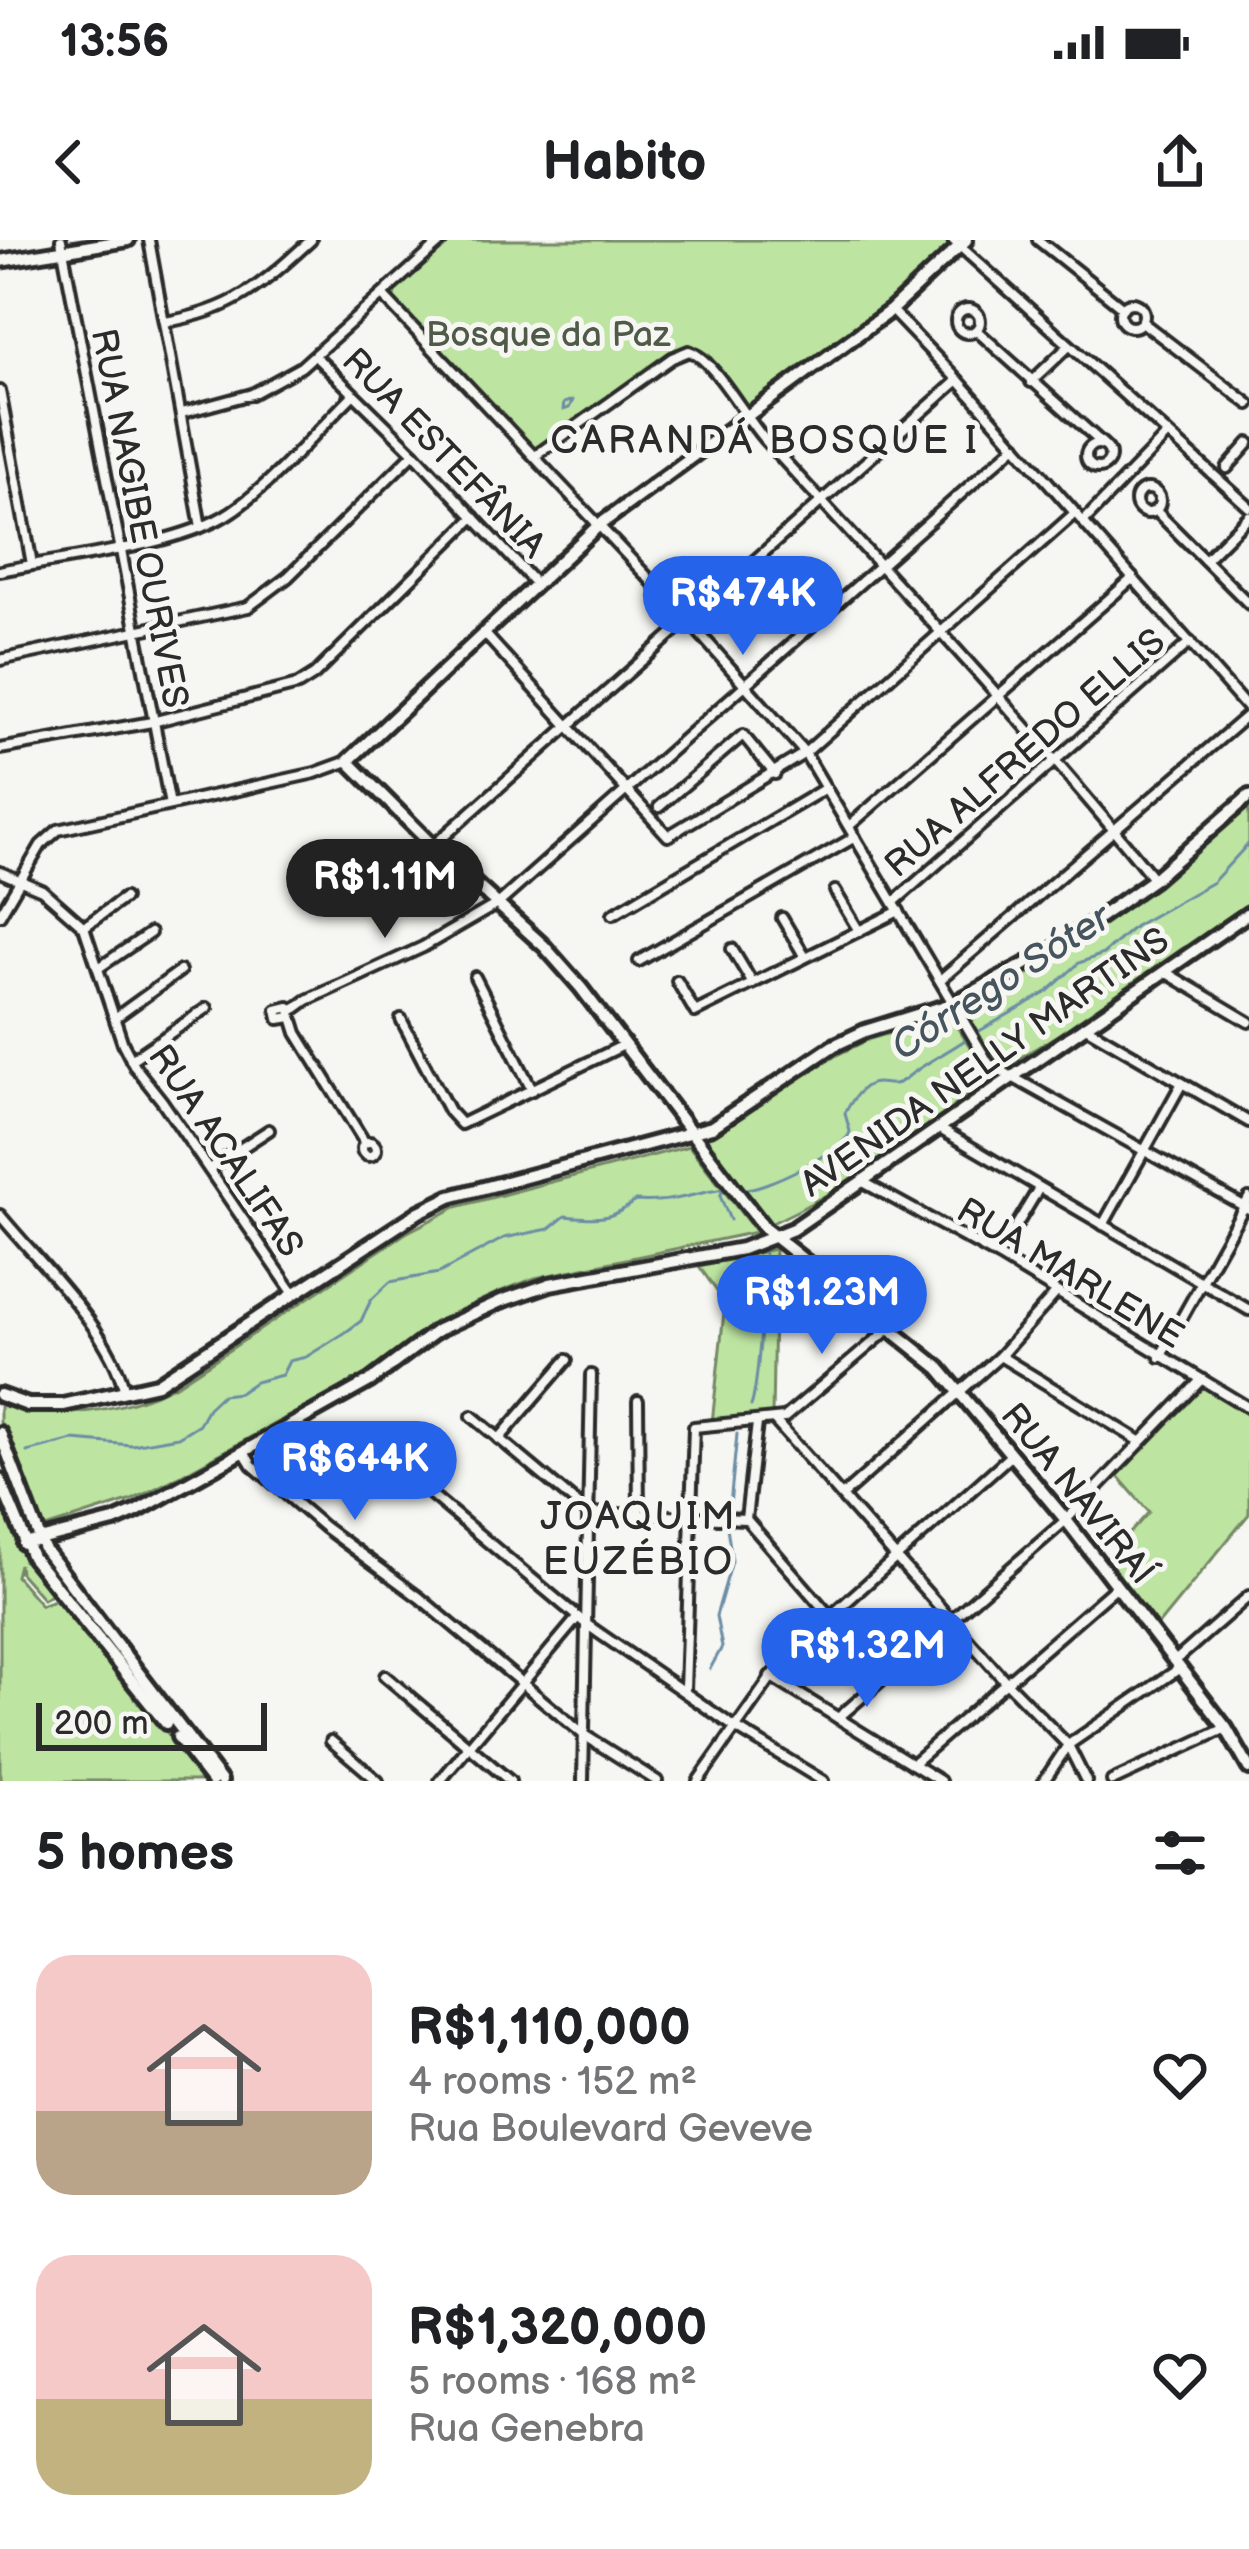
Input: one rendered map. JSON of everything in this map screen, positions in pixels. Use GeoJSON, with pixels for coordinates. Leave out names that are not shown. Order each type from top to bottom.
{"type":"FeatureCollection","features":[{"type":"Feature","properties":{"kind":"main road"},"geometry":{"type":"LineString","coordinates":[[0,261],[62,245],[128,240]]}},
{"type":"Feature","properties":{"kind":"main road"},"geometry":{"type":"LineString","coordinates":[[349,761],[598,526],[891,310],[959,242]]}},
{"type":"Feature","properties":{"kind":"main road","name":"RUA NAVIRAÍ"},"geometry":{"type":"LineString","coordinates":[[349,761],[433,846],[544,946],[775,1238],[939,1367],[1066,1520],[1247,1761]]}},
{"type":"Feature","properties":{"kind":"main road","name":"AVENIDA NELLY MARTINS"},"geometry":{"type":"LineString","coordinates":[[0,1395],[46,1406],[125,1393],[173,1376],[418,1213],[450,1197],[690,1135],[736,1114],[833,1046],[952,1004],[1057,946],[1154,879],[1249,796]]}},
{"type":"Feature","properties":{"kind":"main road","name":"AVENIDA NELLY MARTINS"},"geometry":{"type":"LineString","coordinates":[[24,1544],[114,1521],[370,1381],[438,1330],[519,1294],[550,1284],[742,1249],[775,1238],[865,1183],[1084,1026],[1247,918]]}},
{"type":"Feature","properties":{"kind":"main road"},"geometry":{"type":"LineString","coordinates":[[0,1433],[39,1540],[221,1781]]}},
{"type":"Feature","properties":{"kind":"main road"},"geometry":{"type":"LineString","coordinates":[[0,1480],[24,1544],[212,1781]]}},
{"type":"Feature","properties":{"kind":"street"},"geometry":{"type":"LineString","coordinates":[[149,240],[201,527]]}},
{"type":"Feature","properties":{"kind":"street"},"geometry":{"type":"LineString","coordinates":[[165,322],[231,305],[311,240]]}},
{"type":"Feature","properties":{"kind":"street"},"geometry":{"type":"LineString","coordinates":[[182,413],[253,394],[316,357],[443,240]]}},
{"type":"Feature","properties":{"kind":"street"},"geometry":{"type":"LineString","coordinates":[[1038,240],[1123,308]]}},
{"type":"Feature","properties":{"kind":"street"},"geometry":{"type":"LineString","coordinates":[[959,242],[1249,512],[1205,560]]}},
{"type":"Feature","properties":{"kind":"street","name":"RUA NAGIBE OURIVES"},"geometry":{"type":"LineString","coordinates":[[62,245],[170,805]]}},
{"type":"Feature","properties":{"kind":"street"},"geometry":{"type":"LineString","coordinates":[[384,297],[805,753],[989,1064],[1247,1204],[1160,1357]]}},
{"type":"Feature","properties":{"kind":"street"},"geometry":{"type":"LineString","coordinates":[[1139,305],[1142,322],[1127,326],[1121,318],[1123,308],[1139,305]]}},
{"type":"Feature","properties":{"kind":"street"},"geometry":{"type":"LineString","coordinates":[[891,310],[1249,712],[940,980]]}},
{"type":"Feature","properties":{"kind":"street"},"geometry":{"type":"LineString","coordinates":[[1142,322],[1249,404]]}},
{"type":"Feature","properties":{"kind":"street"},"geometry":{"type":"LineString","coordinates":[[976,330],[1104,445]]}},
{"type":"Feature","properties":{"kind":"street"},"geometry":{"type":"LineString","coordinates":[[1031,382],[1069,346]]}},
{"type":"Feature","properties":{"kind":"street"},"geometry":{"type":"LineString","coordinates":[[535,457],[673,358],[694,352],[705,359],[744,416],[1154,879]]}},
{"type":"Feature","properties":{"kind":"street","name":"RUA ESTEFÂNIA"},"geometry":{"type":"LineString","coordinates":[[316,357],[536,584]]}},
{"type":"Feature","properties":{"kind":"street"},"geometry":{"type":"LineString","coordinates":[[433,846],[958,380]]}},
{"type":"Feature","properties":{"kind":"street"},"geometry":{"type":"LineString","coordinates":[[0,391],[32,564]]}},
{"type":"Feature","properties":{"kind":"street"},"geometry":{"type":"LineString","coordinates":[[0,571],[201,527],[234,510],[353,395]]}},
{"type":"Feature","properties":{"kind":"street"},"geometry":{"type":"LineString","coordinates":[[1083,522],[1168,434]]}},
{"type":"Feature","properties":{"kind":"street"},"geometry":{"type":"LineString","coordinates":[[1226,468],[1249,443]]}},
{"type":"Feature","properties":{"kind":"street"},"geometry":{"type":"LineString","coordinates":[[365,1143],[292,1014],[307,1000],[423,947],[500,903],[1016,446]]}},
{"type":"Feature","properties":{"kind":"street"},"geometry":{"type":"LineString","coordinates":[[0,660],[248,607],[288,577],[414,453]]}},
{"type":"Feature","properties":{"kind":"street"},"geometry":{"type":"LineString","coordinates":[[1155,510],[1249,604]]}},
{"type":"Feature","properties":{"kind":"street"},"geometry":{"type":"LineString","coordinates":[[485,634],[668,836],[805,753],[1075,513]]}},
{"type":"Feature","properties":{"kind":"street"},"geometry":{"type":"LineString","coordinates":[[0,749],[152,722],[278,692],[314,675],[474,517]]}},
{"type":"Feature","properties":{"kind":"street"},"geometry":{"type":"LineString","coordinates":[[849,826],[1133,578]]}},
{"type":"Feature","properties":{"kind":"street","name":"RUA ALFREDO ELLIS"},"geometry":{"type":"LineString","coordinates":[[677,981],[695,1012],[859,931],[897,907],[1053,760],[1190,642]]}},
{"type":"Feature","properties":{"kind":"street"},"geometry":{"type":"LineString","coordinates":[[659,807],[743,735],[775,774]]}},
{"type":"Feature","properties":{"kind":"street"},"geometry":{"type":"LineString","coordinates":[[0,915],[40,844],[58,830],[316,773],[349,761]]}},
{"type":"Feature","properties":{"kind":"street"},"geometry":{"type":"LineString","coordinates":[[613,914],[826,788]]}},
{"type":"Feature","properties":{"kind":"street"},"geometry":{"type":"LineString","coordinates":[[639,961],[855,837]]}},
{"type":"Feature","properties":{"kind":"street","name":"RUA ACALIFAS"},"geometry":{"type":"LineString","coordinates":[[0,872],[58,902],[84,927],[131,1060],[294,1294]]}},
{"type":"Feature","properties":{"kind":"street"},"geometry":{"type":"LineString","coordinates":[[836,891],[859,931]]}},
{"type":"Feature","properties":{"kind":"street"},"geometry":{"type":"LineString","coordinates":[[84,927],[124,898]]}},
{"type":"Feature","properties":{"kind":"street"},"geometry":{"type":"LineString","coordinates":[[782,918],[805,958]]}},
{"type":"Feature","properties":{"kind":"street"},"geometry":{"type":"LineString","coordinates":[[100,968],[150,933]]}},
{"type":"Feature","properties":{"kind":"street"},"geometry":{"type":"LineString","coordinates":[[732,949],[753,984]]}},
{"type":"Feature","properties":{"kind":"street"},"geometry":{"type":"LineString","coordinates":[[115,1018],[180,971]]}},
{"type":"Feature","properties":{"kind":"street"},"geometry":{"type":"LineString","coordinates":[[1165,972],[1249,1022]]}},
{"type":"Feature","properties":{"kind":"street"},"geometry":{"type":"LineString","coordinates":[[475,977],[532,1090]]}},
{"type":"Feature","properties":{"kind":"street"},"geometry":{"type":"LineString","coordinates":[[131,1060],[207,1008]]}},
{"type":"Feature","properties":{"kind":"street"},"geometry":{"type":"LineString","coordinates":[[401,1019],[455,1121],[461,1124],[624,1045]]}},
{"type":"Feature","properties":{"kind":"street"},"geometry":{"type":"LineString","coordinates":[[1084,1026],[1249,1121]]}},
{"type":"Feature","properties":{"kind":"street"},"geometry":{"type":"LineString","coordinates":[[1103,1225],[1182,1083]]}},
{"type":"Feature","properties":{"kind":"street"},"geometry":{"type":"LineString","coordinates":[[940,1129],[1249,1310]]}},
{"type":"Feature","properties":{"kind":"street"},"geometry":{"type":"LineString","coordinates":[[209,1169],[269,1130]]}},
{"type":"Feature","properties":{"kind":"street","name":"RUA MARLENE"},"geometry":{"type":"LineString","coordinates":[[865,1183],[998,1256],[1249,1408]]}},
{"type":"Feature","properties":{"kind":"street"},"geometry":{"type":"LineString","coordinates":[[998,1256],[1039,1188]]}},
{"type":"Feature","properties":{"kind":"street"},"geometry":{"type":"LineString","coordinates":[[0,1215],[104,1342],[120,1371],[125,1393]]}},
{"type":"Feature","properties":{"kind":"street"},"geometry":{"type":"LineString","coordinates":[[842,1496],[1000,1356],[1055,1294]]}},
{"type":"Feature","properties":{"kind":"street"},"geometry":{"type":"LineString","coordinates":[[685,1690],[694,1427],[775,1421],[891,1328]]}},
{"type":"Feature","properties":{"kind":"street"},"geometry":{"type":"LineString","coordinates":[[1000,1356],[1140,1441]]}},
{"type":"Feature","properties":{"kind":"street"},"geometry":{"type":"LineString","coordinates":[[499,1439],[567,1360]]}},
{"type":"Feature","properties":{"kind":"street"},"geometry":{"type":"LineString","coordinates":[[583,1781],[582,1620],[592,1375]]}},
{"type":"Feature","properties":{"kind":"street"},"geometry":{"type":"LineString","coordinates":[[838,1718],[1066,1520],[1201,1380]]}},
{"type":"Feature","properties":{"kind":"street"},"geometry":{"type":"LineString","coordinates":[[638,1401],[639,1514]]}},
{"type":"Feature","properties":{"kind":"street"},"geometry":{"type":"LineString","coordinates":[[472,1416],[589,1513],[746,1519],[830,1616]]}},
{"type":"Feature","properties":{"kind":"street"},"geometry":{"type":"LineString","coordinates":[[775,1421],[1007,1683],[1068,1745],[1085,1781]]}},
{"type":"Feature","properties":{"kind":"street"},"geometry":{"type":"LineString","coordinates":[[746,1519],[757,1423]]}},
{"type":"Feature","properties":{"kind":"street"},"geometry":{"type":"LineString","coordinates":[[244,1452],[263,1475],[324,1527],[421,1598],[584,1735],[657,1781]]}},
{"type":"Feature","properties":{"kind":"street"},"geometry":{"type":"LineString","coordinates":[[698,1781],[770,1676],[830,1616],[1010,1456]]}},
{"type":"Feature","properties":{"kind":"street"},"geometry":{"type":"LineString","coordinates":[[415,1481],[582,1620],[733,1726],[823,1781]]}},
{"type":"Feature","properties":{"kind":"street"},"geometry":{"type":"LineString","coordinates":[[912,1764],[1116,1587]]}},
{"type":"Feature","properties":{"kind":"street"},"geometry":{"type":"LineString","coordinates":[[1044,1781],[1068,1745],[1178,1664],[1249,1596]]}},
{"type":"Feature","properties":{"kind":"street"},"geometry":{"type":"LineString","coordinates":[[440,1781],[582,1620]]}},
{"type":"Feature","properties":{"kind":"street"},"geometry":{"type":"LineString","coordinates":[[385,1676],[510,1781]]}},
{"type":"Feature","properties":{"kind":"street"},"geometry":{"type":"LineString","coordinates":[[770,1676],[940,1781]]}},
{"type":"Feature","properties":{"kind":"street"},"geometry":{"type":"LineString","coordinates":[[1112,1781],[1226,1728]]}},
{"type":"Feature","properties":{"kind":"street"},"geometry":{"type":"LineString","coordinates":[[331,1741],[378,1781]]}},
{"type":"Feature","properties":{"kind":"green space","name":"Bosque da Paz"},"geometry":{"type":"Polygon","coordinates":[[[449,240],[955,242],[892,305],[747,413],[709,355],[690,345],[537,454],[393,303],[395,291],[449,240]]]}},
{"type":"Feature","properties":{"kind":"green space"},"geometry":{"type":"Polygon","coordinates":[[[1249,805],[1249,908],[1161,972],[1010,1064],[986,1050],[961,1012],[1037,969],[1165,880],[1249,805]]]}},
{"type":"Feature","properties":{"kind":"green space"},"geometry":{"type":"Polygon","coordinates":[[[949,1015],[990,1077],[884,1159],[768,1225],[706,1138],[837,1055],[870,1039],[949,1015]]]}},
{"type":"Feature","properties":{"kind":"green space"},"geometry":{"type":"Polygon","coordinates":[[[689,1146],[756,1232],[535,1278],[499,1292],[434,1322],[364,1375],[174,1479],[132,1500],[39,1530],[0,1423],[0,1405],[68,1413],[136,1401],[178,1384],[406,1233],[456,1207],[689,1146]]]}},
{"type":"Feature","properties":{"kind":"green space"},"geometry":{"type":"Polygon","coordinates":[[[775,1249],[772,1418],[712,1423],[725,1303],[699,1266],[775,1249]]]}},
{"type":"Feature","properties":{"kind":"green space"},"geometry":{"type":"Polygon","coordinates":[[[1203,1386],[1249,1413],[1249,1514],[1154,1630],[1102,1564],[1149,1512],[1115,1473],[1203,1386]]]}},
{"type":"Feature","properties":{"kind":"green space"},"geometry":{"type":"Polygon","coordinates":[[[0,1493],[25,1559],[39,1548],[134,1677],[61,1587],[43,1599],[20,1573],[19,1564],[16,1576],[41,1605],[59,1598],[206,1781],[0,1781],[0,1493]]]}},
{"type":"Feature","properties":{"kind":"waterway"},"geometry":{"type":"LineString","coordinates":[[573,400],[569,408],[563,410],[564,403],[573,400]]}},
{"type":"Feature","properties":{"kind":"waterway","name":"Córrego Sóter"},"geometry":{"type":"LineString","coordinates":[[976,1033],[1047,992],[1079,963],[1103,954],[1135,926],[1213,882],[1249,843]]}},
{"type":"Feature","properties":{"kind":"waterway","name":"Córrego Sóter"},"geometry":{"type":"LineString","coordinates":[[741,1189],[783,1177],[819,1158],[850,1132],[845,1113],[863,1088],[898,1083],[968,1038]]}},
{"type":"Feature","properties":{"kind":"waterway","name":"Córrego Sóter"},"geometry":{"type":"LineString","coordinates":[[27,1452],[73,1440],[132,1445],[178,1437],[199,1424],[222,1395],[282,1375],[289,1361],[306,1357],[361,1321],[371,1300],[390,1282],[439,1273],[504,1238],[549,1229],[565,1216],[603,1217],[635,1201],[731,1188]]}},
{"type":"Feature","properties":{"kind":"waterway"},"geometry":{"type":"LineString","coordinates":[[724,1189],[720,1196],[730,1220]]}},
{"type":"Feature","properties":{"kind":"waterway"},"geometry":{"type":"LineString","coordinates":[[751,1406],[767,1260],[763,1251]]}},
{"type":"Feature","properties":{"kind":"waterway"},"geometry":{"type":"LineString","coordinates":[[730,1505],[737,1434]]}},
{"type":"Feature","properties":{"kind":"waterway"},"geometry":{"type":"LineString","coordinates":[[710,1669],[722,1647],[716,1616],[732,1561],[727,1527]]}},
{"type":"Feature","properties":{"kind":"district","name":"CARANDÁ BOSQUE I"},"geometry":{"type":"Point","coordinates":[765,439]}},
{"type":"Feature","properties":{"kind":"district","name":"JOAQUIM EUZÉBIO"},"geometry":{"type":"Point","coordinates":[639,1538]}}]}
